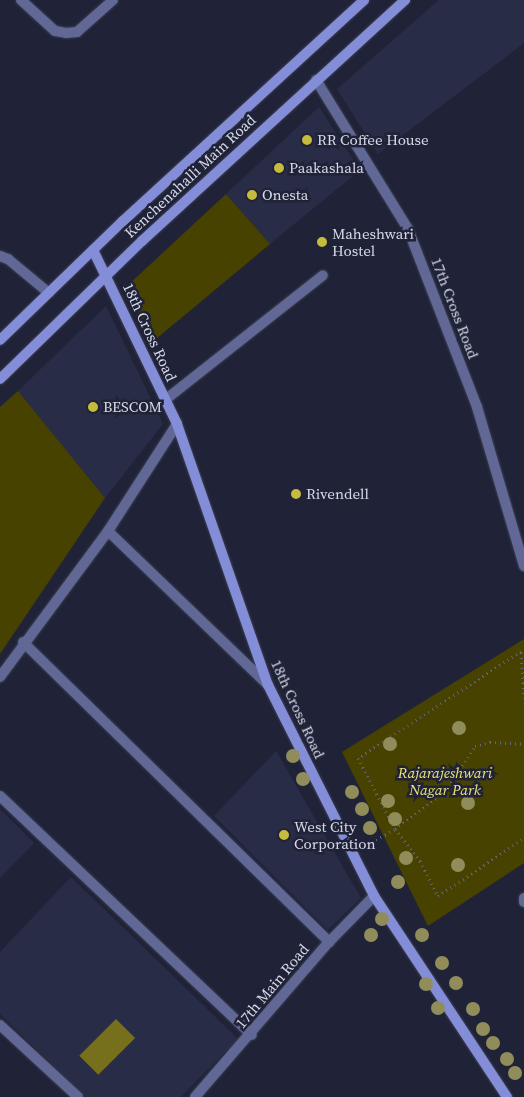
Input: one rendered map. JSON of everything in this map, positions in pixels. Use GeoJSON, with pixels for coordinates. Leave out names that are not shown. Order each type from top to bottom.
{"type":"FeatureCollection","features":[{"type":"Feature","properties":{"kind":"main road","name":"Kenchenahalli Main Road"},"geometry":{"type":"LineString","coordinates":[[2,335],[364,0]]}},
{"type":"Feature","properties":{"kind":"main road","name":"Kenchenahalli Main Road"},"geometry":{"type":"LineString","coordinates":[[0,379],[106,276],[316,80],[405,0]]}},
{"type":"Feature","properties":{"kind":"main road","name":"18th Cross Road"},"geometry":{"type":"LineString","coordinates":[[93,250],[177,424],[268,685],[351,854],[374,896],[507,1097]]}},
{"type":"Feature","properties":{"kind":"street"},"geometry":{"type":"LineString","coordinates":[[21,0],[55,31],[66,33],[77,32],[113,0]]}},
{"type":"Feature","properties":{"kind":"street","name":"17th Cross Road"},"geometry":{"type":"LineString","coordinates":[[316,80],[408,229],[476,407],[523,561]]}},
{"type":"Feature","properties":{"kind":"street"},"geometry":{"type":"LineString","coordinates":[[0,256],[49,293]]}},
{"type":"Feature","properties":{"kind":"street"},"geometry":{"type":"LineString","coordinates":[[165,400],[323,276]]}},
{"type":"Feature","properties":{"kind":"street"},"geometry":{"type":"LineString","coordinates":[[0,677],[23,642],[108,531],[177,424]]}},
{"type":"Feature","properties":{"kind":"street"},"geometry":{"type":"LineString","coordinates":[[108,531],[268,685]]}},
{"type":"Feature","properties":{"kind":"street"},"geometry":{"type":"LineString","coordinates":[[23,642],[329,942]]}},
{"type":"Feature","properties":{"kind":"street"},"geometry":{"type":"LineString","coordinates":[[0,796],[252,1035]]}},
{"type":"Feature","properties":{"kind":"street","name":"17th Main Road"},"geometry":{"type":"LineString","coordinates":[[195,1097],[252,1035],[329,942],[374,896]]}},
{"type":"Feature","properties":{"kind":"street"},"geometry":{"type":"LineString","coordinates":[[0,1025],[78,1097]]}},
{"type":"Feature","properties":{"kind":"path"},"geometry":{"type":"LineString","coordinates":[[524,698],[521,652],[358,758],[395,829],[420,861],[438,896],[524,838]]}},
{"type":"Feature","properties":{"kind":"path"},"geometry":{"type":"LineString","coordinates":[[351,854],[395,829],[446,791],[460,770],[464,758],[475,746],[490,742],[524,744]]}},
{"type":"Feature","properties":{"kind":"shaded area"},"geometry":{"type":"Polygon","coordinates":[[[439,0],[524,0],[524,43],[378,154],[337,89],[439,0]]]}},
{"type":"Feature","properties":{"kind":"shaded area"},"geometry":{"type":"Polygon","coordinates":[[[319,107],[360,170],[270,244],[226,194],[319,107]]]}},
{"type":"Feature","properties":{"kind":"shaded area","name":"BESCOM"},"geometry":{"type":"Polygon","coordinates":[[[106,306],[163,424],[105,498],[18,391],[106,306]]]}},
{"type":"Feature","properties":{"kind":"shaded area"},"geometry":{"type":"Polygon","coordinates":[[[276,751],[361,898],[328,930],[214,816],[276,751]]]}},
{"type":"Feature","properties":{"kind":"shaded area"},"geometry":{"type":"Polygon","coordinates":[[[0,809],[34,843],[0,878],[0,809]]]}},
{"type":"Feature","properties":{"kind":"shaded area"},"geometry":{"type":"Polygon","coordinates":[[[71,877],[238,1039],[181,1097],[86,1097],[0,1014],[0,952],[71,877]]]}},
{"type":"Feature","properties":{"kind":"shaded area"},"geometry":{"type":"Polygon","coordinates":[[[116,1019],[135,1038],[98,1075],[79,1056],[116,1019]]]}},
{"type":"Feature","properties":{"kind":"green space"},"geometry":{"type":"Polygon","coordinates":[[[226,194],[270,244],[150,344],[125,288],[226,194]]]}},
{"type":"Feature","properties":{"kind":"green space"},"geometry":{"type":"Polygon","coordinates":[[[18,391],[105,498],[0,654],[0,407],[18,391]]]}},
{"type":"Feature","properties":{"kind":"green space","name":"Rajarajeshwari Nagar Park"},"geometry":{"type":"Polygon","coordinates":[[[524,639],[524,863],[428,926],[342,752],[524,639]]]}},
{"type":"Feature","properties":{"kind":"place","name":"RR Coffee House"},"geometry":{"type":"Point","coordinates":[307,140]}},
{"type":"Feature","properties":{"kind":"place","name":"Paakashala"},"geometry":{"type":"Point","coordinates":[279,168]}},
{"type":"Feature","properties":{"kind":"place","name":"Onesta"},"geometry":{"type":"Point","coordinates":[252,195]}},
{"type":"Feature","properties":{"kind":"place","name":"Maheshwari Hostel"},"geometry":{"type":"Point","coordinates":[322,242]}},
{"type":"Feature","properties":{"kind":"place","name":"BESCOM"},"geometry":{"type":"Point","coordinates":[93,407]}},
{"type":"Feature","properties":{"kind":"place","name":"Rivendell"},"geometry":{"type":"Point","coordinates":[296,494]}},
{"type":"Feature","properties":{"kind":"place","name":"West City Corporation"},"geometry":{"type":"Point","coordinates":[284,835]}}]}
